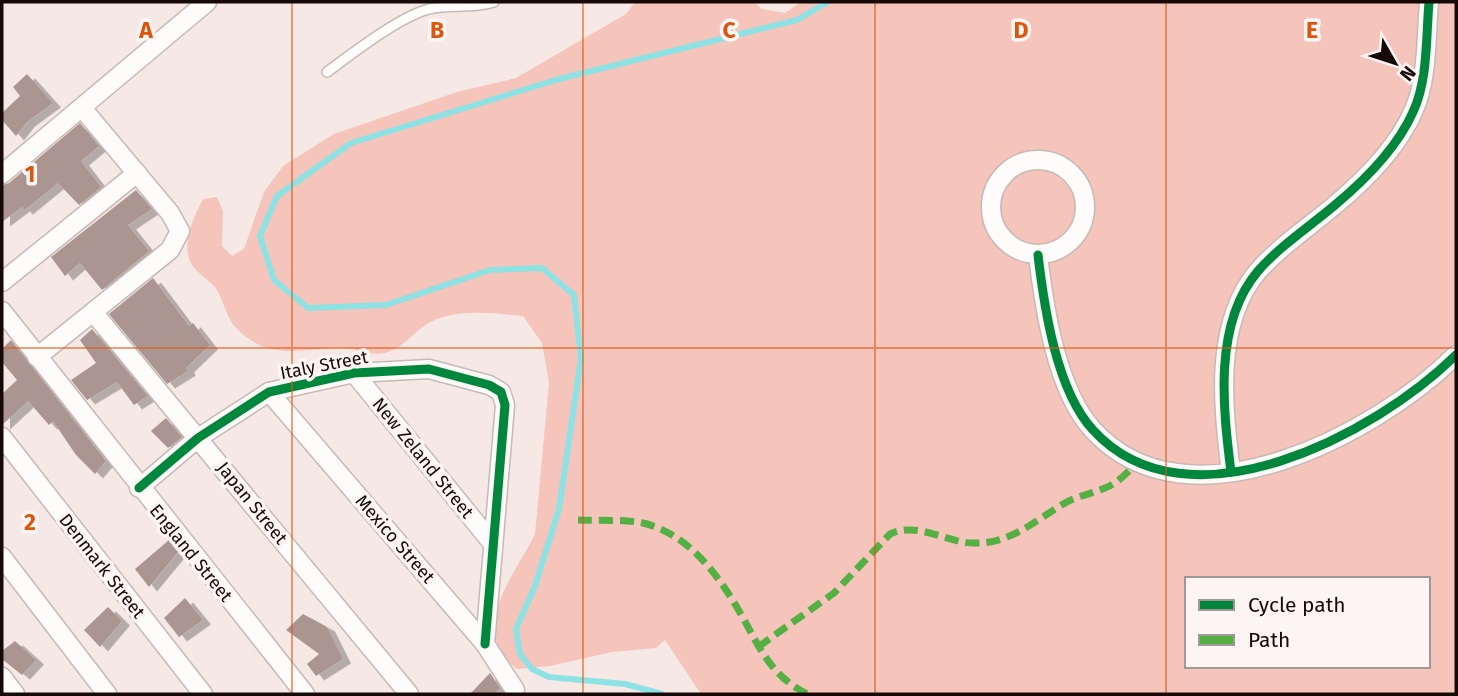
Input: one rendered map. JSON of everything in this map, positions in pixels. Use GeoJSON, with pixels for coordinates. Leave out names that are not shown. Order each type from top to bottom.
{"type":"FeatureCollection","features":[{"type":"Feature","properties":{"kind":"street"},"geometry":{"type":"LineString","coordinates":[[2,174],[207,2]]}},
{"type":"Feature","properties":{"kind":"street"},"geometry":{"type":"LineString","coordinates":[[1231,472],[1225,402],[1233,316],[1244,291],[1258,271],[1352,191],[1401,135],[1414,110],[1421,83],[1429,2]]}},
{"type":"Feature","properties":{"kind":"street"},"geometry":{"type":"LineString","coordinates":[[37,357],[177,241],[180,231],[177,223],[82,108]]}},
{"type":"Feature","properties":{"kind":"street"},"geometry":{"type":"LineString","coordinates":[[1045,159],[1064,167],[1079,183],[1085,210],[1075,236],[1052,252],[1038,254],[1011,246],[1001,237],[990,211],[991,196],[1005,172],[1024,162],[1045,159]]}},
{"type":"Feature","properties":{"kind":"street"},"geometry":{"type":"LineString","coordinates":[[2,282],[137,173]]}},
{"type":"Feature","properties":{"kind":"street"},"geometry":{"type":"LineString","coordinates":[[1038,254],[1057,352],[1077,407],[1091,428],[1111,448],[1165,473],[1199,477],[1231,472],[1282,459],[1335,438],[1396,405],[1456,355]]}},
{"type":"Feature","properties":{"kind":"street","name":"England Street"},"geometry":{"type":"LineString","coordinates":[[2,311],[139,488],[305,694]]}},
{"type":"Feature","properties":{"kind":"street","name":"Japan Street"},"geometry":{"type":"LineString","coordinates":[[93,312],[409,694]]}},
{"type":"Feature","properties":{"kind":"street","name":"Italy Street"},"geometry":{"type":"LineString","coordinates":[[139,488],[198,438],[269,392],[354,373],[429,369],[489,384],[501,392],[505,405],[493,544]]}},
{"type":"Feature","properties":{"kind":"street","name":"New Zeland Street"},"geometry":{"type":"LineString","coordinates":[[354,373],[493,544]]}},
{"type":"Feature","properties":{"kind":"street","name":"Mexico Street"},"geometry":{"type":"LineString","coordinates":[[269,392],[485,644],[515,690]]}},
{"type":"Feature","properties":{"kind":"street","name":"Denmark Street"},"geometry":{"type":"LineString","coordinates":[[2,437],[203,694]]}},
{"type":"Feature","properties":{"kind":"street"},"geometry":{"type":"LineString","coordinates":[[485,644],[493,544]]}},
{"type":"Feature","properties":{"kind":"street"},"geometry":{"type":"LineString","coordinates":[[2,557],[107,694]]}},
{"type":"Feature","properties":{"kind":"street"},"geometry":{"type":"LineString","coordinates":[[2,677],[15,694]]}},
{"type":"Feature","properties":{"kind":"lane"},"geometry":{"type":"LineString","coordinates":[[327,72],[390,30],[429,9],[478,7],[494,2]]}},
{"type":"Feature","properties":{"kind":"shaded area"},"geometry":{"type":"Polygon","coordinates":[[[635,2],[754,2],[762,9],[785,13],[801,2],[1456,2],[1456,694],[701,694],[665,640],[656,648],[612,652],[550,666],[517,669],[502,654],[495,637],[495,620],[507,584],[535,534],[549,383],[542,343],[523,316],[472,313],[446,316],[424,326],[396,349],[379,354],[342,348],[274,350],[249,339],[237,329],[215,287],[192,265],[187,249],[192,222],[203,199],[217,197],[223,211],[222,246],[232,256],[244,249],[264,192],[283,166],[334,134],[457,92],[516,78],[626,14],[635,2]]]}},
{"type":"Feature","properties":{"kind":"building"},"geometry":{"type":"Polygon","coordinates":[[[27,74],[53,103],[27,122],[16,136],[2,120],[2,113],[20,96],[13,87],[27,74]]]}},
{"type":"Feature","properties":{"kind":"building"},"geometry":{"type":"Polygon","coordinates":[[[80,123],[99,146],[81,161],[101,187],[79,205],[58,183],[25,210],[22,207],[2,222],[2,185],[9,183],[80,123]]]}},
{"type":"Feature","properties":{"kind":"building"},"geometry":{"type":"Polygon","coordinates":[[[136,190],[152,209],[128,225],[149,251],[102,290],[80,263],[65,276],[51,257],[136,190]]]}},
{"type":"Feature","properties":{"kind":"building"},"geometry":{"type":"Polygon","coordinates":[[[153,278],[189,326],[193,323],[210,345],[186,368],[188,371],[167,384],[109,314],[153,278]]]}},
{"type":"Feature","properties":{"kind":"building"},"geometry":{"type":"Polygon","coordinates":[[[92,329],[148,396],[134,405],[117,382],[87,400],[71,380],[96,363],[80,340],[92,329]]]}},
{"type":"Feature","properties":{"kind":"building"},"geometry":{"type":"Polygon","coordinates":[[[11,340],[106,461],[95,474],[76,455],[53,421],[49,425],[28,401],[2,425],[2,394],[17,380],[2,362],[2,349],[11,340]]]}},
{"type":"Feature","properties":{"kind":"building"},"geometry":{"type":"Polygon","coordinates":[[[166,418],[182,437],[168,448],[151,431],[166,418]]]}},
{"type":"Feature","properties":{"kind":"building"},"geometry":{"type":"Polygon","coordinates":[[[169,540],[178,552],[149,587],[135,569],[169,540]]]}},
{"type":"Feature","properties":{"kind":"building"},"geometry":{"type":"Polygon","coordinates":[[[185,598],[203,620],[179,637],[164,618],[185,598]]]}},
{"type":"Feature","properties":{"kind":"building"},"geometry":{"type":"Polygon","coordinates":[[[108,607],[122,621],[100,647],[84,630],[108,607]]]}},
{"type":"Feature","properties":{"kind":"building"},"geometry":{"type":"Polygon","coordinates":[[[303,614],[327,627],[343,659],[316,676],[307,664],[319,654],[286,630],[303,614]]]}},
{"type":"Feature","properties":{"kind":"building"},"geometry":{"type":"Polygon","coordinates":[[[15,641],[36,660],[22,675],[2,659],[2,651],[15,641]]]}},
{"type":"Feature","properties":{"kind":"building"},"geometry":{"type":"Polygon","coordinates":[[[490,673],[500,688],[494,694],[470,694],[490,673]]]}},
{"type":"Feature","properties":{"kind":"waterway"},"geometry":{"type":"LineString","coordinates":[[662,694],[625,684],[549,677],[532,669],[520,654],[516,629],[535,586],[559,509],[581,359],[574,295],[542,268],[490,270],[386,305],[308,308],[274,280],[260,236],[277,196],[351,143],[559,79],[797,20],[828,2]]}},
{"type":"Feature","properties":{"kind":"marked path"},"geometry":{"type":"LineString","coordinates":[[758,647],[834,593],[890,534],[911,530],[964,542],[999,540],[1022,530],[1070,501],[1110,486],[1138,462]]}},
{"type":"Feature","properties":{"kind":"marked path"},"geometry":{"type":"LineString","coordinates":[[578,520],[643,523],[677,538],[706,563],[718,578],[772,666],[787,681],[807,694]]}},
{"type":"Feature","properties":{"kind":"cycle path"},"geometry":{"type":"LineString","coordinates":[[1231,472],[1224,394],[1225,367],[1234,316],[1244,292],[1258,271],[1285,245],[1358,185],[1398,138],[1418,100],[1426,58],[1429,2]]}},
{"type":"Feature","properties":{"kind":"cycle path"},"geometry":{"type":"LineString","coordinates":[[1038,255],[1054,347],[1080,413],[1093,430],[1133,460],[1179,473],[1229,473],[1280,461],[1331,441],[1379,415],[1421,385],[1456,355]]}},
{"type":"Feature","properties":{"kind":"cycle path"},"geometry":{"type":"LineString","coordinates":[[139,488],[198,438],[269,392],[354,373],[429,369],[489,385],[501,392],[505,405],[485,644]]}}]}
